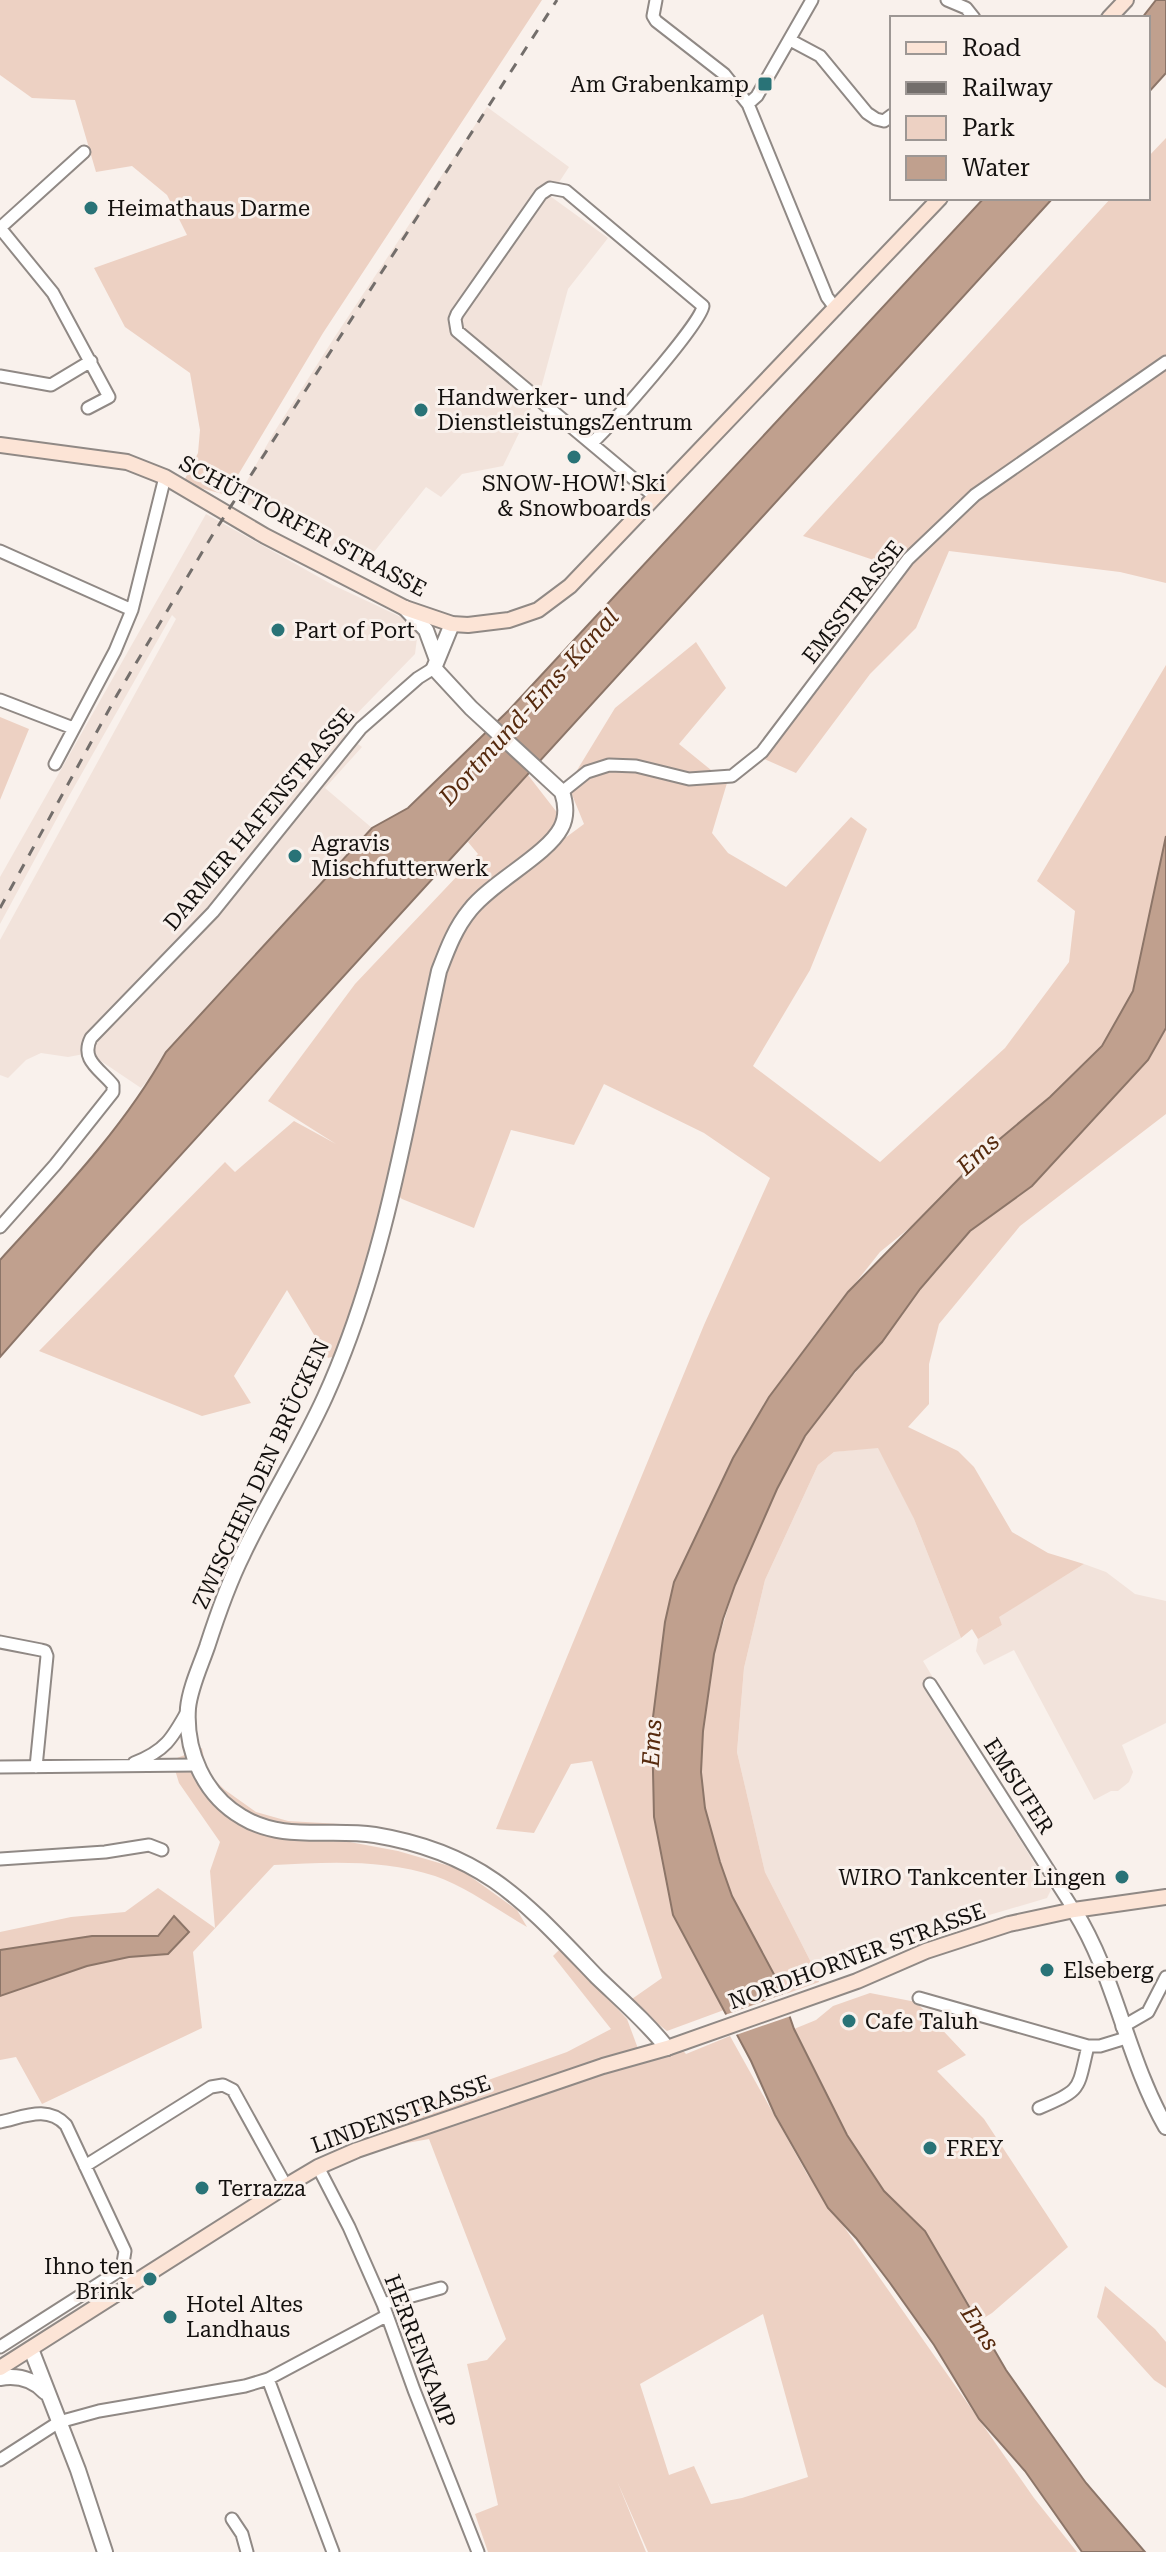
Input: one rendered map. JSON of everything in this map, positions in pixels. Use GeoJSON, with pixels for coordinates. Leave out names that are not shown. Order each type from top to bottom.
{"type":"FeatureCollection","features":[{"type":"Feature","properties":{"kind":"main road"},"geometry":{"type":"LineString","coordinates":[[1111,16],[1126,0]]}},
{"type":"Feature","properties":{"kind":"main road","name":"SCHÜTTORFER STRASSE"},"geometry":{"type":"LineString","coordinates":[[0,445],[127,462],[165,477],[265,536],[405,608],[452,624],[489,624],[509,620],[538,610],[570,586],[938,200]]}},
{"type":"Feature","properties":{"kind":"main road","name":"NORDHORNER STRASSE"},"geometry":{"type":"LineString","coordinates":[[705,2034],[857,1981],[926,1951],[1009,1924],[1074,1910],[1166,1897]]}},
{"type":"Feature","properties":{"kind":"main road","name":"LINDENSTRASSE"},"geometry":{"type":"LineString","coordinates":[[0,2368],[318,2167],[443,2119],[705,2034]]}},
{"type":"Feature","properties":{"kind":"street"},"geometry":{"type":"LineString","coordinates":[[656,0],[653,16],[656,21],[724,74],[748,104],[827,297],[836,309]]}},
{"type":"Feature","properties":{"kind":"street"},"geometry":{"type":"LineString","coordinates":[[748,104],[757,96],[812,0]]}},
{"type":"Feature","properties":{"kind":"street"},"geometry":{"type":"LineString","coordinates":[[947,0],[966,8],[972,16]]}},
{"type":"Feature","properties":{"kind":"street"},"geometry":{"type":"LineString","coordinates":[[790,40],[820,56],[867,113],[884,121],[890,116]]}},
{"type":"Feature","properties":{"kind":"street"},"geometry":{"type":"LineString","coordinates":[[84,152],[0,228],[53,293],[109,397],[88,408]]}},
{"type":"Feature","properties":{"kind":"street"},"geometry":{"type":"LineString","coordinates":[[592,443],[688,332],[702,313],[703,306],[566,191],[550,188],[541,194],[457,314],[455,326],[464,339],[654,496]]}},
{"type":"Feature","properties":{"kind":"street"},"geometry":{"type":"LineString","coordinates":[[0,376],[51,385],[91,361]]}},
{"type":"Feature","properties":{"kind":"street","name":"EMSSTRASSE"},"geometry":{"type":"LineString","coordinates":[[557,787],[609,765],[636,766],[689,779],[732,776],[762,752],[908,559],[975,495],[1166,362]]}},
{"type":"Feature","properties":{"kind":"street"},"geometry":{"type":"LineString","coordinates":[[55,764],[115,651],[132,610],[165,477]]}},
{"type":"Feature","properties":{"kind":"street"},"geometry":{"type":"LineString","coordinates":[[0,551],[132,610]]}},
{"type":"Feature","properties":{"kind":"street"},"geometry":{"type":"LineString","coordinates":[[405,608],[426,630],[436,664],[471,708],[557,787]]}},
{"type":"Feature","properties":{"kind":"street"},"geometry":{"type":"LineString","coordinates":[[436,664],[452,624]]}},
{"type":"Feature","properties":{"kind":"street","name":"DARMER HAFENSTRASSE"},"geometry":{"type":"LineString","coordinates":[[0,1227],[113,1092],[113,1085],[86,1056],[91,1038],[213,912],[361,728],[436,664]]}},
{"type":"Feature","properties":{"kind":"street"},"geometry":{"type":"LineString","coordinates":[[0,700],[73,728]]}},
{"type":"Feature","properties":{"kind":"street","name":"ZWISCHEN DEN BRÜCKEN"},"geometry":{"type":"LineString","coordinates":[[557,787],[566,808],[561,829],[546,846],[484,894],[465,917],[448,946],[439,971],[385,1225],[345,1346],[325,1397],[225,1594],[190,1698],[188,1731],[197,1765],[212,1789],[241,1817],[268,1829],[372,1835],[406,1842],[474,1866],[520,1898],[667,2048]]}},
{"type":"Feature","properties":{"kind":"street"},"geometry":{"type":"LineString","coordinates":[[0,1642],[45,1651],[47,1656],[36,1767]]}},
{"type":"Feature","properties":{"kind":"street","name":"EMSUFER"},"geometry":{"type":"LineString","coordinates":[[930,1684],[1074,1910]]}},
{"type":"Feature","properties":{"kind":"street"},"geometry":{"type":"LineString","coordinates":[[124,1767],[154,1756],[168,1744],[188,1710]]}},
{"type":"Feature","properties":{"kind":"street"},"geometry":{"type":"LineString","coordinates":[[0,1767],[197,1765]]}},
{"type":"Feature","properties":{"kind":"street"},"geometry":{"type":"LineString","coordinates":[[0,1859],[105,1852],[149,1845],[162,1850]]}},
{"type":"Feature","properties":{"kind":"street"},"geometry":{"type":"LineString","coordinates":[[1074,1910],[1092,1940],[1146,2089],[1166,2127]]}},
{"type":"Feature","properties":{"kind":"street"},"geometry":{"type":"LineString","coordinates":[[919,1998],[1088,2046],[1100,2046],[1124,2033],[1148,2012],[1166,1977]]}},
{"type":"Feature","properties":{"kind":"street"},"geometry":{"type":"LineString","coordinates":[[1039,2108],[1072,2094],[1078,2086],[1088,2046]]}},
{"type":"Feature","properties":{"kind":"street"},"geometry":{"type":"LineString","coordinates":[[85,2166],[211,2087],[223,2085],[233,2090],[286,2186]]}},
{"type":"Feature","properties":{"kind":"street"},"geometry":{"type":"LineString","coordinates":[[0,2122],[44,2113],[57,2116],[66,2125],[125,2251],[122,2269],[0,2347]]}},
{"type":"Feature","properties":{"kind":"street","name":"HERRENKAMP"},"geometry":{"type":"LineString","coordinates":[[318,2167],[349,2227],[384,2310],[478,2552]]}},
{"type":"Feature","properties":{"kind":"street"},"geometry":{"type":"LineString","coordinates":[[122,2269],[135,2283]]}},
{"type":"Feature","properties":{"kind":"street"},"geometry":{"type":"LineString","coordinates":[[0,2460],[59,2422],[99,2411],[245,2386],[268,2379],[384,2310],[441,2288]]}},
{"type":"Feature","properties":{"kind":"street"},"geometry":{"type":"LineString","coordinates":[[31,2349],[105,2552]]}},
{"type":"Feature","properties":{"kind":"street"},"geometry":{"type":"LineString","coordinates":[[0,2378],[27,2379],[38,2384],[49,2395]]}},
{"type":"Feature","properties":{"kind":"street"},"geometry":{"type":"LineString","coordinates":[[268,2379],[333,2552]]}},
{"type":"Feature","properties":{"kind":"street"},"geometry":{"type":"LineString","coordinates":[[232,2519],[242,2534],[247,2552]]}},
{"type":"Feature","properties":{"kind":"shaded area"},"geometry":{"type":"Polygon","coordinates":[[[487,107],[569,167],[550,196],[608,238],[568,289],[541,388],[503,466],[462,474],[441,497],[426,487],[362,567],[237,499],[273,434],[334,338],[487,107]]]}},
{"type":"Feature","properties":{"kind":"shaded area"},"geometry":{"type":"Polygon","coordinates":[[[206,514],[333,585],[403,618],[418,630],[415,654],[340,731],[362,747],[325,788],[372,828],[166,1052],[141,1088],[89,1053],[68,1057],[41,1053],[26,1060],[8,1078],[0,1075],[0,940],[176,619],[172,615],[0,924],[0,877],[206,514]]]}},
{"type":"Feature","properties":{"kind":"shaded area"},"geometry":{"type":"Polygon","coordinates":[[[879,1447],[914,1519],[961,1638],[923,1661],[935,1681],[925,1687],[1051,1890],[1047,1898],[925,1934],[817,1974],[765,1872],[737,1752],[744,1668],[765,1580],[818,1465],[834,1452],[879,1447]]]}},
{"type":"Feature","properties":{"kind":"shaded area"},"geometry":{"type":"Polygon","coordinates":[[[1084,1564],[1106,1572],[1135,1594],[1166,1601],[1166,1723],[1122,1745],[1133,1772],[1129,1782],[1118,1791],[1111,1791],[1094,1800],[1014,1650],[984,1665],[976,1651],[978,1639],[1002,1625],[998,1617],[1084,1564]]]}},
{"type":"Feature","properties":{"kind":"green space"},"geometry":{"type":"Polygon","coordinates":[[[0,0],[542,0],[323,333],[226,495],[183,483],[198,453],[200,430],[190,373],[125,327],[94,268],[187,235],[167,195],[132,166],[96,172],[75,100],[32,98],[0,75],[0,0]]]}},
{"type":"Feature","properties":{"kind":"green space"},"geometry":{"type":"Polygon","coordinates":[[[1166,138],[1166,583],[1120,572],[949,551],[916,628],[870,674],[796,773],[762,758],[900,569],[803,536],[1109,200],[1150,200],[1150,155],[1166,138]]]}},
{"type":"Feature","properties":{"kind":"green space"},"geometry":{"type":"Polygon","coordinates":[[[696,642],[726,688],[679,744],[727,783],[712,833],[728,853],[786,887],[851,817],[867,829],[810,970],[753,1066],[880,1162],[1005,1048],[1069,962],[1075,911],[1037,881],[1166,665],[1166,836],[1133,991],[1102,1046],[1050,1097],[989,1148],[918,1221],[880,1252],[769,1397],[733,1458],[690,1548],[665,1622],[652,1725],[654,1817],[673,1915],[724,2010],[667,2031],[629,2001],[662,1978],[592,1761],[571,1764],[534,1833],[496,1829],[704,1325],[770,1178],[704,1133],[604,1084],[574,1145],[511,1130],[474,1228],[402,1199],[388,1187],[336,1356],[328,1358],[287,1290],[234,1376],[251,1403],[202,1416],[39,1351],[225,1162],[235,1172],[294,1121],[336,1144],[268,1101],[355,984],[478,854],[468,842],[528,775],[559,815],[549,834],[515,875],[584,824],[568,785],[615,708],[696,642]]]}},
{"type":"Feature","properties":{"kind":"green space"},"geometry":{"type":"Polygon","coordinates":[[[0,717],[29,729],[0,800],[0,717]]]}},
{"type":"Feature","properties":{"kind":"green space"},"geometry":{"type":"Polygon","coordinates":[[[1166,1028],[1166,1114],[1020,1226],[939,1324],[929,1364],[929,1404],[908,1427],[958,1451],[974,1467],[1012,1532],[1048,1553],[1084,1564],[999,1617],[1002,1625],[978,1639],[972,1629],[961,1638],[914,1519],[878,1448],[834,1452],[818,1465],[765,1580],[744,1668],[737,1752],[765,1872],[819,1982],[783,1995],[732,1896],[705,1808],[701,1772],[703,1731],[714,1654],[735,1585],[777,1489],[805,1436],[836,1395],[970,1231],[1032,1185],[1148,1060],[1166,1028]]]}},
{"type":"Feature","properties":{"kind":"green space"},"geometry":{"type":"Polygon","coordinates":[[[202,1748],[207,1773],[256,1812],[288,1821],[340,1824],[339,1840],[398,1851],[460,1869],[517,1910],[527,1927],[458,1886],[415,1871],[355,1863],[274,1865],[193,1952],[202,2028],[42,2104],[16,2057],[0,2060],[0,1996],[87,1966],[129,1957],[168,1954],[158,1936],[92,1936],[0,1950],[0,1932],[71,1917],[125,1912],[158,1888],[215,1928],[210,1871],[220,1842],[179,1783],[172,1760],[202,1748]]]}},
{"type":"Feature","properties":{"kind":"green space"},"geometry":{"type":"Polygon","coordinates":[[[561,1948],[627,2019],[640,2054],[675,2042],[686,2054],[730,2036],[807,2174],[1034,2498],[1077,2552],[648,2552],[617,2481],[646,2552],[488,2552],[475,2514],[498,2505],[467,2364],[487,2360],[506,2339],[429,2139],[396,2145],[376,2120],[567,2052],[611,2029],[553,1956],[561,1948]],[[763,2314],[640,2384],[669,2475],[694,2466],[711,2504],[742,2498],[808,2477],[763,2314]]]}},
{"type":"Feature","properties":{"kind":"green space","name":"FREY"},"geometry":{"type":"Polygon","coordinates":[[[870,1993],[916,2002],[966,2055],[937,2071],[984,2119],[1068,2247],[979,2321],[925,2231],[884,2191],[847,2135],[794,2029],[816,2020],[833,2006],[870,1993]]]}},
{"type":"Feature","properties":{"kind":"green space"},"geometry":{"type":"Polygon","coordinates":[[[1105,2286],[1166,2342],[1166,2388],[1154,2380],[1097,2317],[1105,2286]]]}},
{"type":"Feature","properties":{"kind":"water"},"geometry":{"type":"Polygon","coordinates":[[[1156,0],[1166,0],[1166,73],[1150,91],[1150,16],[1144,16],[1156,0]]]}},
{"type":"Feature","properties":{"kind":"water","name":"Dortmund-Ems-Kanal"},"geometry":{"type":"Polygon","coordinates":[[[982,200],[1051,200],[0,1357],[0,1260],[110,1135],[166,1052],[372,828],[408,808],[509,710],[982,200]]]}},
{"type":"Feature","properties":{"kind":"water","name":"Ems"},"geometry":{"type":"Polygon","coordinates":[[[1166,836],[1166,1028],[1148,1060],[1032,1186],[970,1231],[920,1289],[882,1342],[855,1371],[805,1436],[777,1489],[723,1619],[714,1654],[703,1731],[701,1772],[705,1808],[732,1896],[777,1980],[794,2029],[847,2135],[884,2191],[925,2231],[1006,2370],[1086,2483],[1145,2552],[1082,2552],[1025,2471],[979,2419],[934,2345],[890,2283],[856,2238],[828,2208],[775,2115],[751,2061],[673,1915],[654,1817],[652,1725],[665,1622],[674,1582],[733,1458],[769,1397],[848,1292],[989,1148],[1050,1097],[1102,1046],[1133,991],[1166,836]]]}},
{"type":"Feature","properties":{"kind":"water"},"geometry":{"type":"Polygon","coordinates":[[[174,1916],[189,1932],[168,1954],[129,1957],[87,1966],[0,1996],[0,1950],[92,1936],[158,1936],[174,1916]]]}},
{"type":"Feature","properties":{"kind":"pier"},"geometry":{"type":"Polygon","coordinates":[[[787,1993],[794,2015],[733,2036],[722,2016],[787,1993]]]}},
{"type":"Feature","properties":{"kind":"railway"},"geometry":{"type":"LineString","coordinates":[[0,908],[117,695],[213,534],[557,0]]}},
{"type":"Feature","properties":{"kind":"place","name":"Am Grabenkamp"},"geometry":{"type":"Point","coordinates":[765,84]}},
{"type":"Feature","properties":{"kind":"place","name":"Heimathaus Darme"},"geometry":{"type":"Point","coordinates":[91,208]}},
{"type":"Feature","properties":{"kind":"place","name":"Handwerker- und DienstleistungsZentrum"},"geometry":{"type":"Point","coordinates":[421,410]}},
{"type":"Feature","properties":{"kind":"place","name":"SNOW-HOW! Ski & Snowboards"},"geometry":{"type":"Point","coordinates":[574,457]}},
{"type":"Feature","properties":{"kind":"place","name":"Part of Port"},"geometry":{"type":"Point","coordinates":[278,630]}},
{"type":"Feature","properties":{"kind":"place","name":"Agravis Mischfutterwerk"},"geometry":{"type":"Point","coordinates":[295,856]}},
{"type":"Feature","properties":{"kind":"place","name":"WIRO Tankcenter Lingen"},"geometry":{"type":"Point","coordinates":[1122,1877]}},
{"type":"Feature","properties":{"kind":"place","name":"Elseberg"},"geometry":{"type":"Point","coordinates":[1047,1970]}},
{"type":"Feature","properties":{"kind":"place","name":"Cafe Taluh"},"geometry":{"type":"Point","coordinates":[849,2021]}},
{"type":"Feature","properties":{"kind":"place","name":"FREY"},"geometry":{"type":"Point","coordinates":[930,2148]}},
{"type":"Feature","properties":{"kind":"place","name":"Terrazza"},"geometry":{"type":"Point","coordinates":[202,2188]}},
{"type":"Feature","properties":{"kind":"place","name":"Ihno ten Brink"},"geometry":{"type":"Point","coordinates":[150,2279]}},
{"type":"Feature","properties":{"kind":"place","name":"Hotel Altes Landhaus"},"geometry":{"type":"Point","coordinates":[170,2317]}}]}
